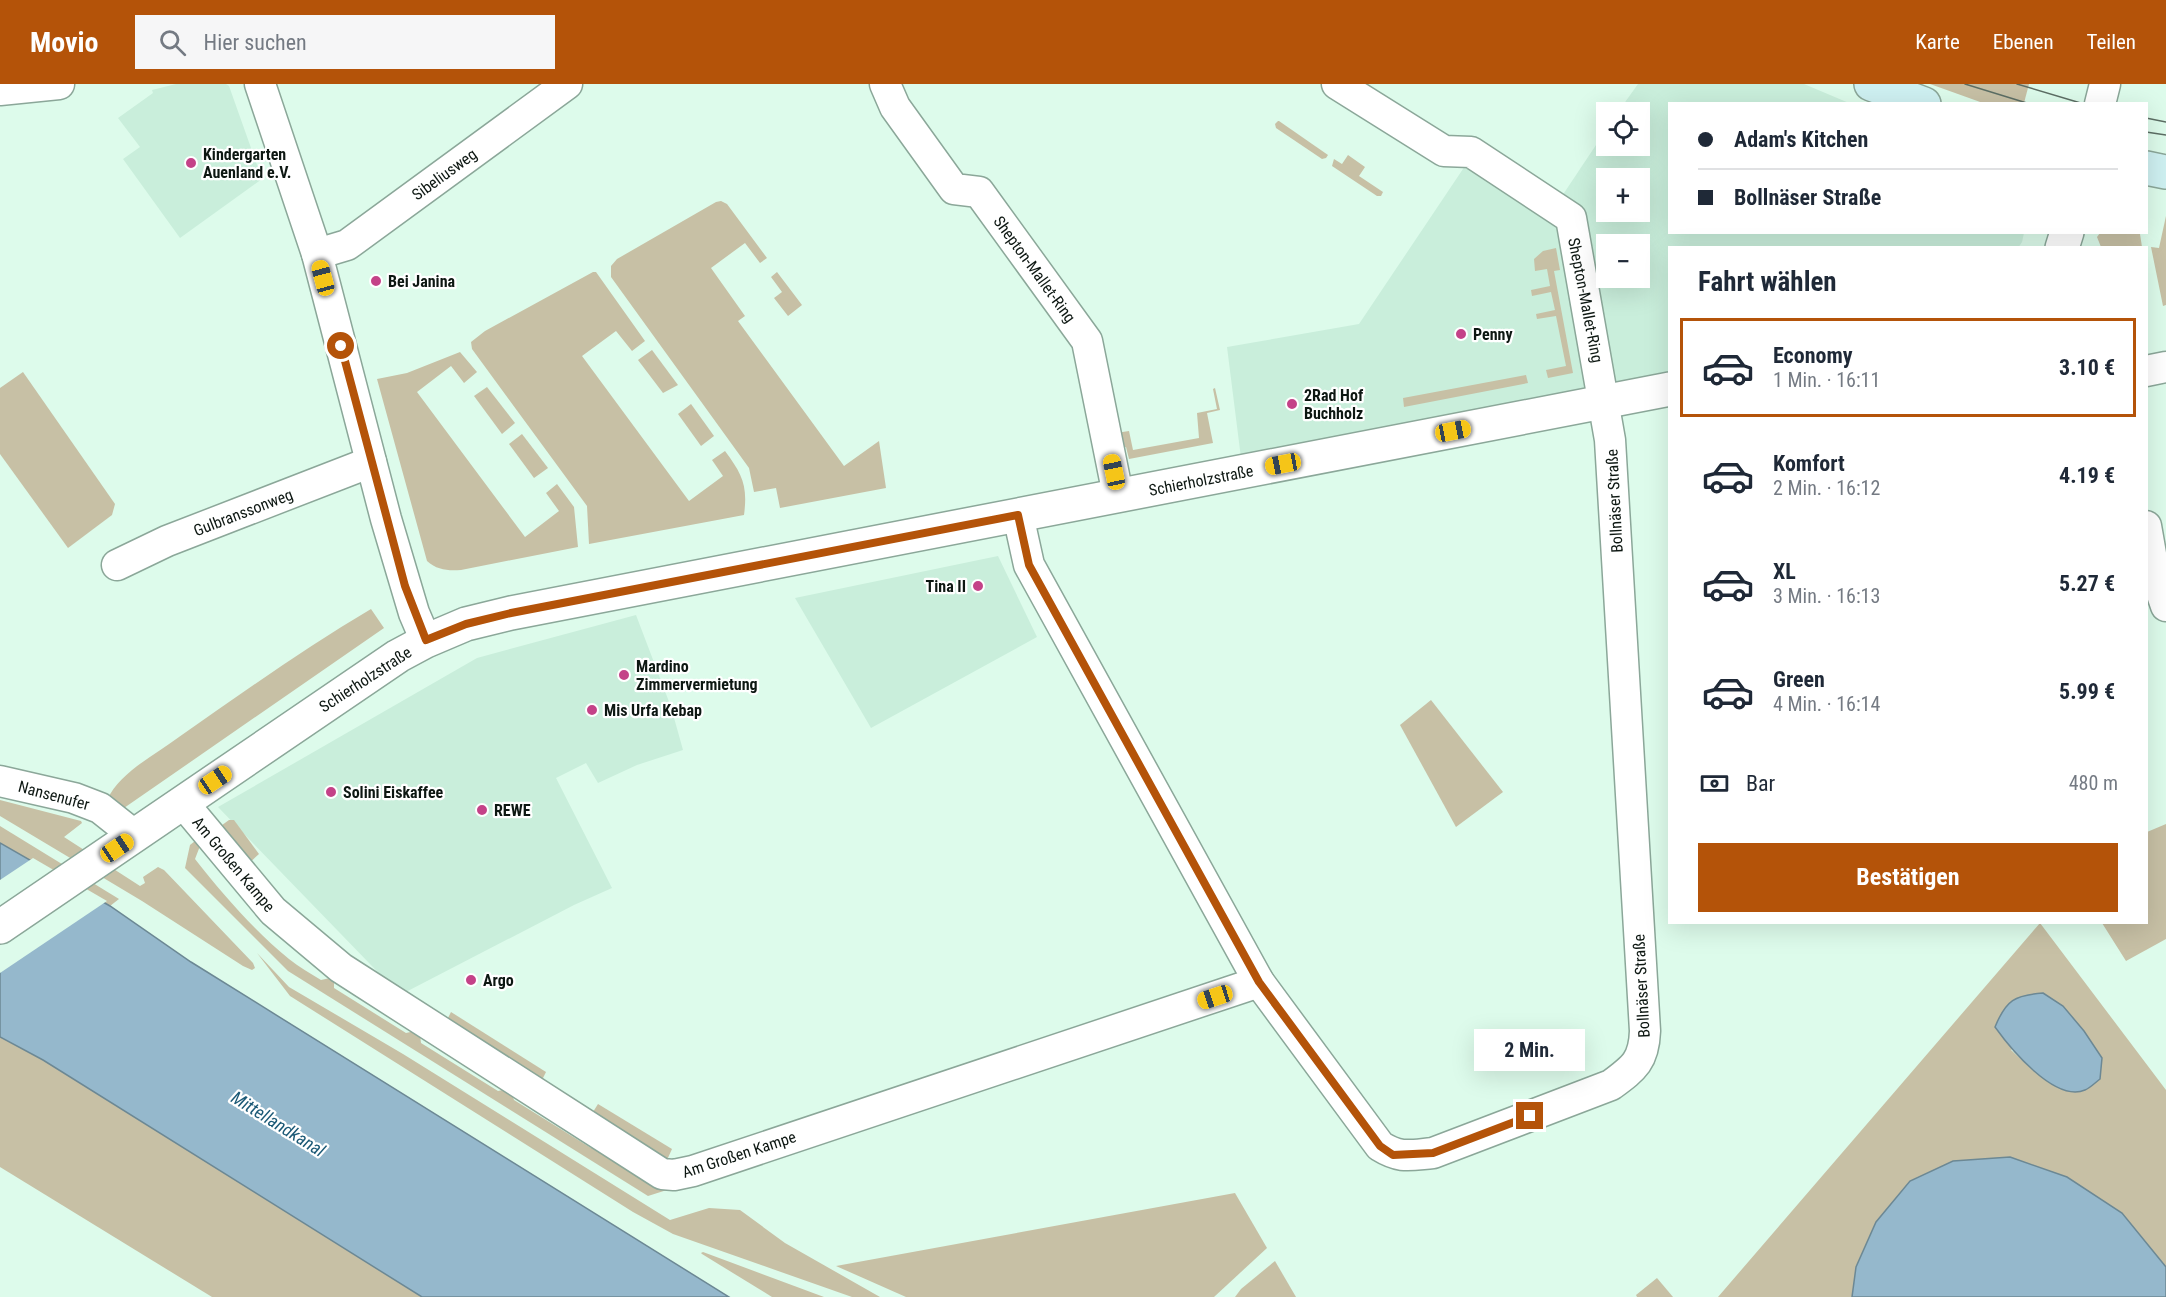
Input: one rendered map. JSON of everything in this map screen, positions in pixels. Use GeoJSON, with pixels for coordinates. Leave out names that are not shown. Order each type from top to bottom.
{"type":"FeatureCollection","features":[{"type":"Feature","properties":{"kind":"main road"},"geometry":{"type":"LineString","coordinates":[[1871,84],[1919,102]]}},
{"type":"Feature","properties":{"kind":"main road"},"geometry":{"type":"LineString","coordinates":[[2148,168],[2166,172]]}},
{"type":"Feature","properties":{"kind":"street"},"geometry":{"type":"LineString","coordinates":[[0,90],[59,84]]}},
{"type":"Feature","properties":{"kind":"street"},"geometry":{"type":"LineString","coordinates":[[260,84],[317,255],[405,586],[426,640]]}},
{"type":"Feature","properties":{"kind":"street","name":"Sibeliusweg"},"geometry":{"type":"LineString","coordinates":[[317,255],[347,245],[567,84]]}},
{"type":"Feature","properties":{"kind":"street","name":"Shepton-Mallet-Ring"},"geometry":{"type":"LineString","coordinates":[[885,84],[895,107],[954,189],[979,192],[1087,340],[1118,495]]}},
{"type":"Feature","properties":{"kind":"street","name":"Shepton-Mallet-Ring"},"geometry":{"type":"LineString","coordinates":[[1337,84],[1443,151],[1471,152],[1570,218],[1605,401]]}},
{"type":"Feature","properties":{"kind":"street"},"geometry":{"type":"LineString","coordinates":[[2100,102],[2105,84]]}},
{"type":"Feature","properties":{"kind":"street"},"geometry":{"type":"LineString","coordinates":[[2148,371],[2166,367]]}},
{"type":"Feature","properties":{"kind":"street","name":"Schierholzstraße"},"geometry":{"type":"LineString","coordinates":[[0,927],[388,662],[426,640],[466,624],[511,613],[1668,389]]}},
{"type":"Feature","properties":{"kind":"street","name":"Bollnäser Straße"},"geometry":{"type":"LineString","coordinates":[[1018,515],[1029,565],[1259,982],[1380,1146],[1393,1155],[1433,1153],[1611,1085],[1632,1070],[1644,1049],[1611,440],[1605,401]]}},
{"type":"Feature","properties":{"kind":"street","name":"Gulbranssonweg"},"geometry":{"type":"LineString","coordinates":[[117,565],[167,542],[371,462]]}},
{"type":"Feature","properties":{"kind":"street"},"geometry":{"type":"LineString","coordinates":[[2148,537],[2154,571],[2166,606]]}},
{"type":"Feature","properties":{"kind":"street","name":"Nansenufer"},"geometry":{"type":"LineString","coordinates":[[0,781],[74,798],[100,808],[134,836]]}},
{"type":"Feature","properties":{"kind":"street","name":"Am Großen Kampe"},"geometry":{"type":"LineString","coordinates":[[183,803],[273,911],[341,968],[662,1174],[674,1175],[693,1171],[1259,982]]}},
{"type":"Feature","properties":{"kind":"shaded area","name":"Kindergarten Auenland e.V."},"geometry":{"type":"Polygon","coordinates":[[[176,84],[226,84],[229,86],[262,179],[180,238],[123,159],[140,147],[118,118],[153,93],[152,90],[176,84]]]}},
{"type":"Feature","properties":{"kind":"shaded area"},"geometry":{"type":"Polygon","coordinates":[[[1638,84],[1804,84],[1847,102],[1668,102],[1668,234],[2024,234],[2019,246],[1668,246],[1668,371],[1241,458],[1227,347],[1359,324],[1469,160],[1550,214],[1596,145],[1596,156],[1650,156],[1650,102],[1625,102],[1638,84]]]}},
{"type":"Feature","properties":{"kind":"shaded area"},"geometry":{"type":"Polygon","coordinates":[[[1930,84],[2029,84],[2024,102],[1980,102],[1930,84]]]}},
{"type":"Feature","properties":{"kind":"shaded area"},"geometry":{"type":"Polygon","coordinates":[[[1278,121],[1328,155],[1326,158],[1322,159],[1276,128],[1275,124],[1278,121]]]}},
{"type":"Feature","properties":{"kind":"shaded area"},"geometry":{"type":"Polygon","coordinates":[[[1348,155],[1365,167],[1359,176],[1383,192],[1381,196],[1377,196],[1332,166],[1334,159],[1342,164],[1348,155]]]}},
{"type":"Feature","properties":{"kind":"shaded area"},"geometry":{"type":"Polygon","coordinates":[[[721,201],[727,204],[767,258],[760,263],[745,243],[711,268],[745,316],[738,321],[844,466],[879,441],[886,488],[780,508],[776,488],[754,492],[749,468],[611,277],[611,266],[617,259],[721,201]]]}},
{"type":"Feature","properties":{"kind":"shaded area"},"geometry":{"type":"Polygon","coordinates":[[[2166,216],[2166,305],[2163,306],[2151,247],[2159,248],[2166,216]]]}},
{"type":"Feature","properties":{"kind":"shaded area"},"geometry":{"type":"Polygon","coordinates":[[[2099,234],[2140,234],[2142,246],[2101,246],[2097,237],[2099,234]]]}},
{"type":"Feature","properties":{"kind":"shaded area"},"geometry":{"type":"Polygon","coordinates":[[[1556,248],[1560,270],[1554,271],[1573,373],[1548,378],[1546,370],[1566,366],[1556,316],[1537,319],[1536,314],[1555,310],[1551,292],[1532,296],[1531,290],[1550,286],[1547,269],[1535,271],[1534,259],[1543,251],[1556,248]]]}},
{"type":"Feature","properties":{"kind":"shaded area"},"geometry":{"type":"Polygon","coordinates":[[[596,272],[645,341],[632,351],[616,331],[582,356],[689,501],[723,476],[712,460],[725,451],[736,466],[742,480],[745,496],[744,515],[589,544],[587,506],[472,349],[471,342],[485,331],[596,272]]]}},
{"type":"Feature","properties":{"kind":"shaded area"},"geometry":{"type":"Polygon","coordinates":[[[777,272],[802,305],[788,316],[774,298],[782,292],[771,277],[777,272]]]}},
{"type":"Feature","properties":{"kind":"shaded area"},"geometry":{"type":"Polygon","coordinates":[[[652,350],[678,385],[663,393],[638,360],[652,350]]]}},
{"type":"Feature","properties":{"kind":"shaded area"},"geometry":{"type":"Polygon","coordinates":[[[460,352],[477,372],[464,383],[451,366],[417,392],[525,537],[559,511],[546,493],[557,484],[574,507],[578,547],[461,570],[443,569],[427,561],[377,379],[407,373],[460,352]]]}},
{"type":"Feature","properties":{"kind":"shaded area"},"geometry":{"type":"Polygon","coordinates":[[[23,372],[115,504],[112,515],[68,548],[0,454],[0,388],[23,372]]]}},
{"type":"Feature","properties":{"kind":"shaded area"},"geometry":{"type":"Polygon","coordinates":[[[1526,375],[1528,383],[1404,407],[1403,398],[1526,375]]]}},
{"type":"Feature","properties":{"kind":"shaded area"},"geometry":{"type":"Polygon","coordinates":[[[487,387],[515,423],[502,434],[474,396],[487,387]]]}},
{"type":"Feature","properties":{"kind":"shaded area"},"geometry":{"type":"Polygon","coordinates":[[[1215,388],[1220,410],[1207,413],[1213,443],[1129,459],[1126,447],[1120,449],[1116,433],[1129,431],[1133,450],[1199,438],[1197,413],[1217,409],[1213,389],[1215,388]]]}},
{"type":"Feature","properties":{"kind":"shaded area"},"geometry":{"type":"Polygon","coordinates":[[[691,404],[714,436],[701,446],[678,414],[691,404]]]}},
{"type":"Feature","properties":{"kind":"shaded area"},"geometry":{"type":"Polygon","coordinates":[[[522,434],[548,468],[534,478],[509,444],[522,434]]]}},
{"type":"Feature","properties":{"kind":"shaded area"},"geometry":{"type":"Polygon","coordinates":[[[998,556],[1037,637],[871,728],[795,598],[998,556]]]}},
{"type":"Feature","properties":{"kind":"shaded area"},"geometry":{"type":"Polygon","coordinates":[[[371,609],[384,628],[124,808],[107,800],[120,781],[139,765],[274,671],[371,609]]]}},
{"type":"Feature","properties":{"kind":"shaded area"},"geometry":{"type":"Polygon","coordinates":[[[636,615],[671,707],[683,750],[637,765],[598,783],[586,763],[556,778],[612,888],[574,905],[400,995],[218,807],[477,658],[636,615]]]}},
{"type":"Feature","properties":{"kind":"shaded area"},"geometry":{"type":"Polygon","coordinates":[[[1431,700],[1503,792],[1456,827],[1400,725],[1431,700]]]}},
{"type":"Feature","properties":{"kind":"shaded area"},"geometry":{"type":"Polygon","coordinates":[[[0,800],[81,821],[82,823],[64,837],[140,886],[145,883],[143,877],[158,867],[164,870],[253,963],[255,968],[252,970],[243,966],[142,901],[0,816],[0,800]]]}},
{"type":"Feature","properties":{"kind":"shaded area"},"geometry":{"type":"Polygon","coordinates":[[[229,820],[234,820],[259,854],[246,866],[218,828],[229,820]]]}},
{"type":"Feature","properties":{"kind":"shaded area"},"geometry":{"type":"Polygon","coordinates":[[[2166,824],[2166,939],[2126,961],[2103,924],[2148,924],[2148,832],[2166,824]]]}},
{"type":"Feature","properties":{"kind":"shaded area"},"geometry":{"type":"Polygon","coordinates":[[[0,826],[119,899],[110,906],[0,843],[0,826]]]}},
{"type":"Feature","properties":{"kind":"shaded area"},"geometry":{"type":"Polygon","coordinates":[[[195,841],[200,846],[195,859],[252,925],[293,962],[321,980],[330,978],[334,980],[334,988],[406,1033],[415,1031],[420,1034],[421,1043],[498,1091],[507,1089],[511,1091],[514,1100],[591,1148],[601,1146],[605,1156],[636,1175],[644,1174],[670,1189],[648,1196],[288,971],[185,868],[190,845],[195,841]]]}},
{"type":"Feature","properties":{"kind":"shaded area"},"geometry":{"type":"Polygon","coordinates":[[[2041,924],[2166,1090],[2166,1267],[2122,1213],[1910,1181],[1876,1222],[1856,1267],[1852,1297],[1718,1297],[2041,924]],[[2063,1006],[2011,1050],[2036,1073],[2065,1091],[2102,1058],[2084,1031],[2063,1006]]]}},
{"type":"Feature","properties":{"kind":"shaded area"},"geometry":{"type":"Polygon","coordinates":[[[257,953],[289,987],[403,1054],[670,1220],[709,1208],[740,1210],[785,1243],[880,1297],[852,1297],[673,1234],[633,1212],[290,996],[257,953]]]}},
{"type":"Feature","properties":{"kind":"shaded area"},"geometry":{"type":"Polygon","coordinates":[[[451,1012],[546,1072],[541,1082],[446,1022],[451,1012]]]}},
{"type":"Feature","properties":{"kind":"shaded area"},"geometry":{"type":"Polygon","coordinates":[[[0,1037],[43,1060],[422,1297],[212,1297],[0,1167],[0,1037]]]}},
{"type":"Feature","properties":{"kind":"shaded area"},"geometry":{"type":"Polygon","coordinates":[[[598,1104],[672,1149],[667,1160],[593,1112],[598,1104]]]}},
{"type":"Feature","properties":{"kind":"shaded area"},"geometry":{"type":"Polygon","coordinates":[[[1235,1193],[1267,1248],[1214,1297],[906,1297],[836,1266],[1235,1193]]]}},
{"type":"Feature","properties":{"kind":"shaded area"},"geometry":{"type":"Polygon","coordinates":[[[701,1253],[824,1297],[772,1297],[701,1253]]]}},
{"type":"Feature","properties":{"kind":"shaded area"},"geometry":{"type":"Polygon","coordinates":[[[1275,1261],[1296,1297],[1235,1297],[1241,1289],[1275,1261]]]}},
{"type":"Feature","properties":{"kind":"shaded area"},"geometry":{"type":"Polygon","coordinates":[[[1657,1278],[1673,1297],[1637,1297],[1636,1295],[1657,1278]]]}},
{"type":"Feature","properties":{"kind":"water","name":"Mittellandkanal"},"geometry":{"type":"Polygon","coordinates":[[[0,843],[110,906],[191,962],[729,1297],[422,1297],[43,1060],[0,1037],[0,843]]]}},
{"type":"Feature","properties":{"kind":"water"},"geometry":{"type":"Polygon","coordinates":[[[2043,993],[2063,1006],[2084,1031],[2102,1058],[2100,1079],[2085,1090],[2073,1092],[2060,1089],[2047,1081],[2022,1060],[1995,1027],[2003,1011],[2013,1001],[2025,995],[2043,993]]]}},
{"type":"Feature","properties":{"kind":"water"},"geometry":{"type":"Polygon","coordinates":[[[2010,1157],[2067,1177],[2122,1213],[2166,1267],[2166,1297],[1852,1297],[1856,1267],[1876,1222],[1910,1181],[1953,1161],[2010,1157]]]}},
{"type":"Feature","properties":{"kind":"pier"},"geometry":{"type":"Polygon","coordinates":[[[33,858],[107,901],[0,973],[0,880],[33,858]]]}},
{"type":"Feature","properties":{"kind":"tram line"},"geometry":{"type":"LineString","coordinates":[[1965,84],[2024,102]]}},
{"type":"Feature","properties":{"kind":"tram line"},"geometry":{"type":"LineString","coordinates":[[2017,84],[2077,102]]}},
{"type":"Feature","properties":{"kind":"tram line"},"geometry":{"type":"LineString","coordinates":[[2148,118],[2166,122]]}},
{"type":"Feature","properties":{"kind":"tram line"},"geometry":{"type":"LineString","coordinates":[[2148,132],[2166,135]]}},
{"type":"Feature","properties":{"kind":"place","name":"Kindergarten Auenland e.V."},"geometry":{"type":"Point","coordinates":[191,163]}},
{"type":"Feature","properties":{"kind":"place","name":"Bei Janina"},"geometry":{"type":"Point","coordinates":[376,281]}},
{"type":"Feature","properties":{"kind":"place","name":"Penny"},"geometry":{"type":"Point","coordinates":[1461,334]}},
{"type":"Feature","properties":{"kind":"place","name":"2Rad Hof Buchholz"},"geometry":{"type":"Point","coordinates":[1292,404]}},
{"type":"Feature","properties":{"kind":"place","name":"Tina II"},"geometry":{"type":"Point","coordinates":[978,586]}},
{"type":"Feature","properties":{"kind":"place","name":"Mardino Zimmervermietung"},"geometry":{"type":"Point","coordinates":[624,675]}},
{"type":"Feature","properties":{"kind":"place","name":"Mis Urfa Kebap"},"geometry":{"type":"Point","coordinates":[592,710]}},
{"type":"Feature","properties":{"kind":"place","name":"Solini Eiskaffee"},"geometry":{"type":"Point","coordinates":[331,792]}},
{"type":"Feature","properties":{"kind":"place","name":"REWE"},"geometry":{"type":"Point","coordinates":[482,810]}},
{"type":"Feature","properties":{"kind":"place","name":"Argo"},"geometry":{"type":"Point","coordinates":[471,980]}},
{"type":"Feature","properties":{"kind":"route"},"geometry":{"type":"LineString","coordinates":[[341,346],[405,586],[426,640],[466,624],[511,613],[1018,515],[1029,565],[1259,982],[1380,1146],[1393,1155],[1433,1153],[1530,1116]]}}]}
